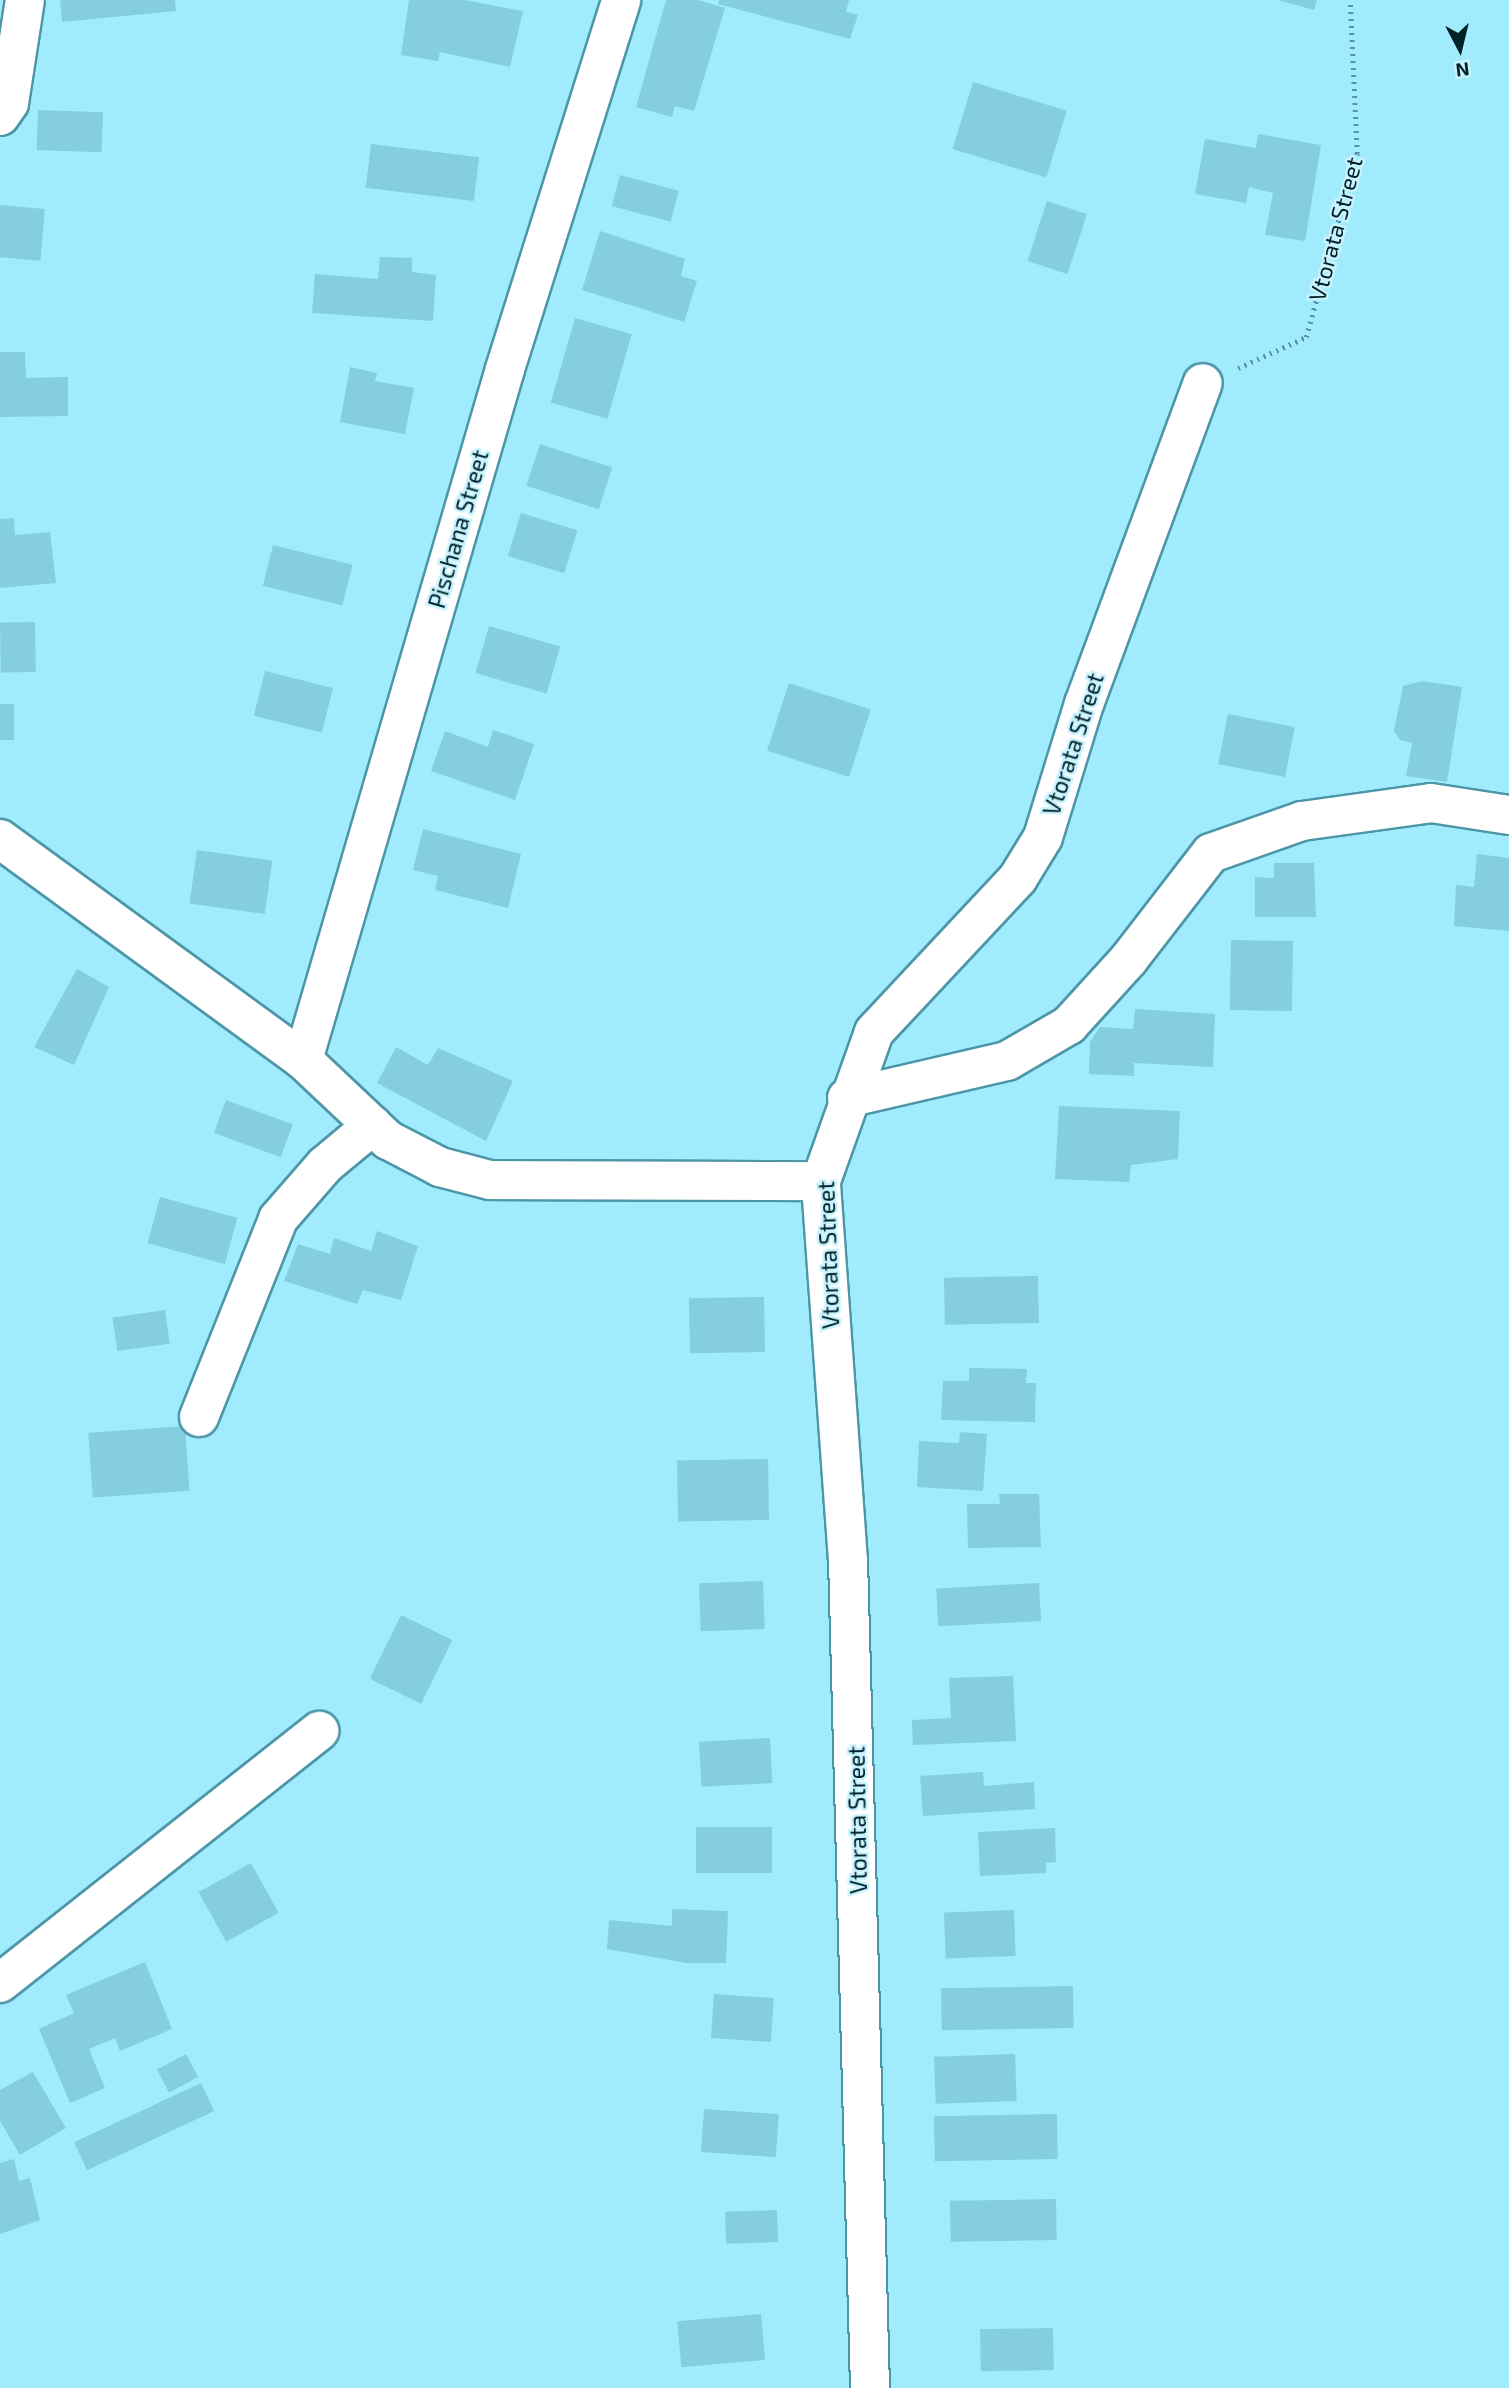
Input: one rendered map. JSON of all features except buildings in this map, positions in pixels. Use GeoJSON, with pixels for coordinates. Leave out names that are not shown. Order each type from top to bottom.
{"type":"FeatureCollection","features":[{"type":"Feature","properties":{"kind":"street"},"geometry":{"type":"LineString","coordinates":[[0,116],[9,103],[25,0]]}},
{"type":"Feature","properties":{"kind":"street","name":"Pischana Street"},"geometry":{"type":"LineString","coordinates":[[303,1060],[505,369],[621,0]]}},
{"type":"Feature","properties":{"kind":"street","name":"Vtorata Street"},"geometry":{"type":"LineString","coordinates":[[870,2388],[848,1561],[821,1181],[847,1098],[874,1032],[1018,878],[1043,836],[1084,704],[1203,383]]}},
{"type":"Feature","properties":{"kind":"street"},"geometry":{"type":"LineString","coordinates":[[847,1098],[1007,1061],[1069,1026],[1129,959],[1211,853],[1302,821],[1431,803],[1509,815]]}},
{"type":"Feature","properties":{"kind":"street"},"geometry":{"type":"LineString","coordinates":[[0,839],[303,1060],[388,1140],[440,1167],[490,1180],[821,1181]]}},
{"type":"Feature","properties":{"kind":"street"},"geometry":{"type":"LineString","coordinates":[[199,1417],[278,1219],[325,1165],[373,1125]]}},
{"type":"Feature","properties":{"kind":"street"},"geometry":{"type":"LineString","coordinates":[[0,1983],[319,1731]]}},
{"type":"Feature","properties":{"kind":"path","name":"Vtorata Street"},"geometry":{"type":"LineString","coordinates":[[1203,383],[1306,337],[1357,154],[1350,0]]}}]}
